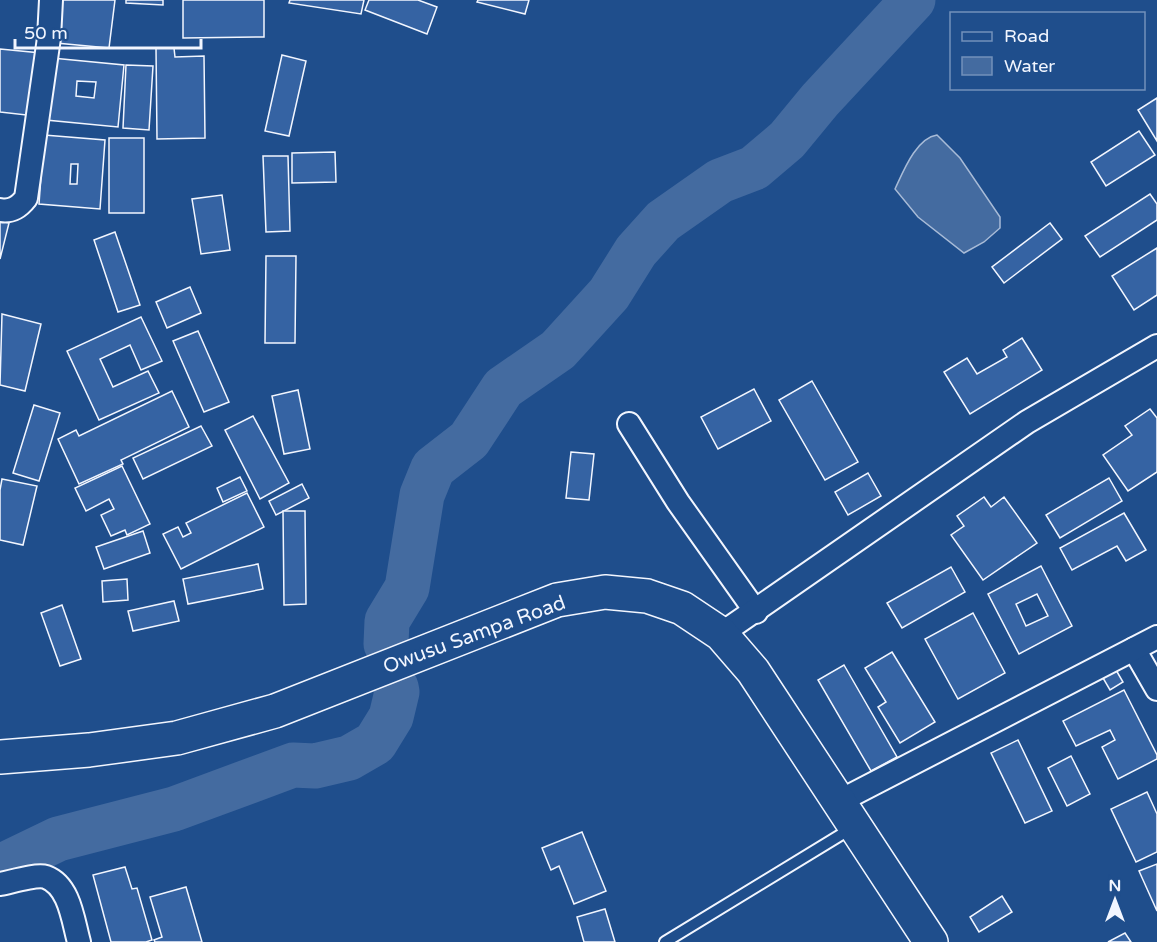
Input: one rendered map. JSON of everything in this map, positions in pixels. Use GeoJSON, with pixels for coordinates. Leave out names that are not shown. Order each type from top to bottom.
{"type":"FeatureCollection","features":[{"type":"Feature","properties":{"kind":"main road","name":"Owusu Sampa Road"},"geometry":{"type":"LineString","coordinates":[[0,757],[89,750],[177,738],[275,711],[557,600],[605,592],[647,596],[682,608],[721,634],[753,671],[931,942]]}},
{"type":"Feature","properties":{"kind":"street"},"geometry":{"type":"LineString","coordinates":[[0,210],[8,212],[20,207],[26,198],[51,0]]}},
{"type":"Feature","properties":{"kind":"street"},"geometry":{"type":"LineString","coordinates":[[721,634],[756,612],[1027,422],[1157,346]]}},
{"type":"Feature","properties":{"kind":"street"},"geometry":{"type":"LineString","coordinates":[[629,424],[678,502],[756,612]]}},
{"type":"Feature","properties":{"kind":"street"},"geometry":{"type":"LineString","coordinates":[[846,814],[1157,637]]}},
{"type":"Feature","properties":{"kind":"street"},"geometry":{"type":"LineString","coordinates":[[1134,649],[1157,689]]}},
{"type":"Feature","properties":{"kind":"street"},"geometry":{"type":"LineString","coordinates":[[0,884],[38,877],[46,878],[63,889],[79,942]]}},
{"type":"Feature","properties":{"kind":"lane"},"geometry":{"type":"LineString","coordinates":[[665,942],[846,814]]}},
{"type":"Feature","properties":{"kind":"water"},"geometry":{"type":"Polygon","coordinates":[[[937,135],[960,158],[1000,217],[1000,228],[984,242],[964,253],[918,217],[895,189],[906,165],[917,149],[929,137],[937,135]]]}},
{"type":"Feature","properties":{"kind":"building"},"geometry":{"type":"Polygon","coordinates":[[[61,0],[115,0],[109,48],[56,43],[61,0]]]}},
{"type":"Feature","properties":{"kind":"building"},"geometry":{"type":"Polygon","coordinates":[[[126,0],[163,0],[163,5],[126,3],[126,0]]]}},
{"type":"Feature","properties":{"kind":"building"},"geometry":{"type":"Polygon","coordinates":[[[183,0],[264,0],[264,37],[183,38],[183,0]]]}},
{"type":"Feature","properties":{"kind":"building"},"geometry":{"type":"Polygon","coordinates":[[[290,0],[364,0],[361,14],[289,3],[290,0]]]}},
{"type":"Feature","properties":{"kind":"building"},"geometry":{"type":"Polygon","coordinates":[[[369,0],[418,0],[437,7],[427,34],[365,10],[369,0]]]}},
{"type":"Feature","properties":{"kind":"building"},"geometry":{"type":"Polygon","coordinates":[[[478,0],[529,0],[525,14],[477,2],[478,0]]]}},
{"type":"Feature","properties":{"kind":"building"},"geometry":{"type":"Polygon","coordinates":[[[156,48],[174,48],[175,57],[204,56],[205,138],[157,139],[156,48]]]}},
{"type":"Feature","properties":{"kind":"building"},"geometry":{"type":"Polygon","coordinates":[[[0,49],[41,53],[35,116],[0,112],[0,49]]]}},
{"type":"Feature","properties":{"kind":"building"},"geometry":{"type":"Polygon","coordinates":[[[282,55],[306,61],[289,136],[265,131],[282,55]]]}},
{"type":"Feature","properties":{"kind":"building"},"geometry":{"type":"Polygon","coordinates":[[[52,58],[124,65],[118,127],[46,120],[52,58]],[[77,81],[76,96],[94,98],[96,82],[77,81]]]}},
{"type":"Feature","properties":{"kind":"building"},"geometry":{"type":"Polygon","coordinates":[[[126,65],[153,66],[149,130],[123,128],[126,65]]]}},
{"type":"Feature","properties":{"kind":"building"},"geometry":{"type":"Polygon","coordinates":[[[1157,98],[1157,141],[1138,110],[1157,98]]]}},
{"type":"Feature","properties":{"kind":"building"},"geometry":{"type":"Polygon","coordinates":[[[1139,131],[1155,155],[1106,186],[1091,162],[1139,131]]]}},
{"type":"Feature","properties":{"kind":"building"},"geometry":{"type":"Polygon","coordinates":[[[44,135],[105,140],[100,209],[39,204],[44,135]],[[71,164],[70,184],[77,184],[78,164],[71,164]]]}},
{"type":"Feature","properties":{"kind":"building"},"geometry":{"type":"Polygon","coordinates":[[[109,138],[144,138],[144,213],[109,213],[109,138]]]}},
{"type":"Feature","properties":{"kind":"building"},"geometry":{"type":"Polygon","coordinates":[[[335,152],[336,182],[292,183],[292,153],[335,152]]]}},
{"type":"Feature","properties":{"kind":"building"},"geometry":{"type":"Polygon","coordinates":[[[263,156],[288,156],[290,231],[266,232],[263,156]]]}},
{"type":"Feature","properties":{"kind":"building"},"geometry":{"type":"Polygon","coordinates":[[[1150,194],[1157,204],[1157,220],[1100,257],[1085,236],[1150,194]]]}},
{"type":"Feature","properties":{"kind":"building"},"geometry":{"type":"Polygon","coordinates":[[[222,195],[230,250],[201,254],[192,199],[222,195]]]}},
{"type":"Feature","properties":{"kind":"building"},"geometry":{"type":"Polygon","coordinates":[[[0,221],[9,223],[0,259],[0,221]]]}},
{"type":"Feature","properties":{"kind":"building"},"geometry":{"type":"Polygon","coordinates":[[[1050,223],[1062,239],[1004,283],[992,267],[1050,223]]]}},
{"type":"Feature","properties":{"kind":"building"},"geometry":{"type":"Polygon","coordinates":[[[115,232],[140,305],[118,312],[94,240],[115,232]]]}},
{"type":"Feature","properties":{"kind":"building"},"geometry":{"type":"Polygon","coordinates":[[[1157,248],[1157,295],[1134,310],[1112,276],[1157,248]]]}},
{"type":"Feature","properties":{"kind":"building"},"geometry":{"type":"Polygon","coordinates":[[[266,256],[296,256],[295,343],[265,343],[266,256]]]}},
{"type":"Feature","properties":{"kind":"building"},"geometry":{"type":"Polygon","coordinates":[[[190,287],[201,313],[167,328],[156,302],[190,287]]]}},
{"type":"Feature","properties":{"kind":"building"},"geometry":{"type":"Polygon","coordinates":[[[2,314],[41,324],[25,391],[0,385],[2,314]]]}},
{"type":"Feature","properties":{"kind":"building"},"geometry":{"type":"Polygon","coordinates":[[[141,317],[162,361],[141,370],[130,345],[100,359],[113,387],[148,371],[159,393],[99,420],[67,351],[141,317]]]}},
{"type":"Feature","properties":{"kind":"building"},"geometry":{"type":"Polygon","coordinates":[[[198,331],[229,402],[204,412],[173,341],[198,331]]]}},
{"type":"Feature","properties":{"kind":"building"},"geometry":{"type":"Polygon","coordinates":[[[1022,338],[1042,370],[970,414],[944,372],[967,358],[977,374],[1007,357],[1003,350],[1022,338]]]}},
{"type":"Feature","properties":{"kind":"building"},"geometry":{"type":"Polygon","coordinates":[[[812,381],[858,462],[825,480],[779,400],[812,381]]]}},
{"type":"Feature","properties":{"kind":"building"},"geometry":{"type":"Polygon","coordinates":[[[754,389],[771,421],[718,449],[701,417],[754,389]]]}},
{"type":"Feature","properties":{"kind":"building"},"geometry":{"type":"Polygon","coordinates":[[[298,390],[310,449],[284,454],[272,396],[298,390]]]}},
{"type":"Feature","properties":{"kind":"building"},"geometry":{"type":"Polygon","coordinates":[[[172,391],[189,427],[121,460],[123,464],[79,484],[58,439],[76,430],[79,436],[172,391]]]}},
{"type":"Feature","properties":{"kind":"building"},"geometry":{"type":"Polygon","coordinates":[[[34,405],[60,413],[39,481],[13,473],[34,405]]]}},
{"type":"Feature","properties":{"kind":"building"},"geometry":{"type":"Polygon","coordinates":[[[1150,409],[1157,418],[1157,472],[1128,491],[1103,455],[1132,435],[1125,426],[1150,409]]]}},
{"type":"Feature","properties":{"kind":"building"},"geometry":{"type":"Polygon","coordinates":[[[253,416],[289,483],[260,499],[225,430],[253,416]]]}},
{"type":"Feature","properties":{"kind":"building"},"geometry":{"type":"Polygon","coordinates":[[[201,426],[212,446],[143,479],[133,458],[201,426]]]}},
{"type":"Feature","properties":{"kind":"building"},"geometry":{"type":"Polygon","coordinates":[[[571,452],[594,454],[589,500],[566,498],[571,452]]]}},
{"type":"Feature","properties":{"kind":"building"},"geometry":{"type":"Polygon","coordinates":[[[122,466],[150,524],[127,535],[125,530],[111,536],[101,515],[114,509],[109,499],[86,511],[75,488],[122,466]]]}},
{"type":"Feature","properties":{"kind":"building"},"geometry":{"type":"Polygon","coordinates":[[[868,473],[881,496],[848,515],[835,492],[868,473]]]}},
{"type":"Feature","properties":{"kind":"building"},"geometry":{"type":"Polygon","coordinates":[[[240,477],[247,491],[223,502],[217,488],[240,477]]]}},
{"type":"Feature","properties":{"kind":"building"},"geometry":{"type":"Polygon","coordinates":[[[1109,478],[1122,501],[1060,538],[1046,515],[1109,478]]]}},
{"type":"Feature","properties":{"kind":"building"},"geometry":{"type":"Polygon","coordinates":[[[2,479],[37,486],[23,545],[0,540],[2,479]]]}},
{"type":"Feature","properties":{"kind":"building"},"geometry":{"type":"Polygon","coordinates":[[[302,484],[309,498],[276,515],[269,501],[302,484]]]}},
{"type":"Feature","properties":{"kind":"building"},"geometry":{"type":"Polygon","coordinates":[[[247,493],[264,527],[181,569],[163,534],[178,527],[183,537],[191,533],[186,523],[247,493]]]}},
{"type":"Feature","properties":{"kind":"building"},"geometry":{"type":"Polygon","coordinates":[[[984,497],[991,507],[1004,497],[1037,543],[983,580],[951,535],[964,526],[957,516],[984,497]]]}},
{"type":"Feature","properties":{"kind":"building"},"geometry":{"type":"Polygon","coordinates":[[[283,511],[305,511],[306,604],[284,605],[283,511]]]}},
{"type":"Feature","properties":{"kind":"building"},"geometry":{"type":"Polygon","coordinates":[[[1124,513],[1146,550],[1126,561],[1117,546],[1072,570],[1060,548],[1124,513]]]}},
{"type":"Feature","properties":{"kind":"building"},"geometry":{"type":"Polygon","coordinates":[[[143,531],[150,553],[104,569],[96,547],[143,531]]]}},
{"type":"Feature","properties":{"kind":"building"},"geometry":{"type":"Polygon","coordinates":[[[258,564],[263,589],[188,604],[183,579],[258,564]]]}},
{"type":"Feature","properties":{"kind":"building"},"geometry":{"type":"Polygon","coordinates":[[[1041,566],[1072,626],[1019,654],[988,594],[1041,566]],[[1037,594],[1016,604],[1026,626],[1048,616],[1037,594]]]}},
{"type":"Feature","properties":{"kind":"building"},"geometry":{"type":"Polygon","coordinates":[[[951,567],[965,592],[902,628],[887,603],[951,567]]]}},
{"type":"Feature","properties":{"kind":"building"},"geometry":{"type":"Polygon","coordinates":[[[127,579],[128,600],[103,602],[102,581],[127,579]]]}},
{"type":"Feature","properties":{"kind":"building"},"geometry":{"type":"Polygon","coordinates":[[[174,601],[179,621],[133,631],[128,611],[174,601]]]}},
{"type":"Feature","properties":{"kind":"building"},"geometry":{"type":"Polygon","coordinates":[[[62,605],[81,659],[60,666],[41,613],[62,605]]]}},
{"type":"Feature","properties":{"kind":"building"},"geometry":{"type":"Polygon","coordinates":[[[973,613],[1005,673],[958,699],[925,639],[973,613]]]}},
{"type":"Feature","properties":{"kind":"building"},"geometry":{"type":"Polygon","coordinates":[[[892,652],[935,722],[900,743],[878,707],[886,702],[865,668],[892,652]]]}},
{"type":"Feature","properties":{"kind":"building"},"geometry":{"type":"Polygon","coordinates":[[[844,665],[897,757],[871,771],[818,680],[844,665]]]}},
{"type":"Feature","properties":{"kind":"building"},"geometry":{"type":"Polygon","coordinates":[[[1116,670],[1123,682],[1110,690],[1103,678],[1116,670]]]}},
{"type":"Feature","properties":{"kind":"building"},"geometry":{"type":"Polygon","coordinates":[[[1124,690],[1157,759],[1118,779],[1102,747],[1115,740],[1110,730],[1076,746],[1063,721],[1124,690]]]}},
{"type":"Feature","properties":{"kind":"building"},"geometry":{"type":"Polygon","coordinates":[[[1018,740],[1052,811],[1025,823],[991,753],[1018,740]]]}},
{"type":"Feature","properties":{"kind":"building"},"geometry":{"type":"Polygon","coordinates":[[[1071,756],[1090,794],[1067,806],[1048,768],[1071,756]]]}},
{"type":"Feature","properties":{"kind":"building"},"geometry":{"type":"Polygon","coordinates":[[[1147,792],[1157,814],[1157,852],[1136,862],[1111,809],[1147,792]]]}},
{"type":"Feature","properties":{"kind":"building"},"geometry":{"type":"Polygon","coordinates":[[[582,832],[606,891],[574,904],[559,866],[551,870],[542,848],[582,832]]]}},
{"type":"Feature","properties":{"kind":"building"},"geometry":{"type":"Polygon","coordinates":[[[1157,864],[1157,911],[1139,871],[1157,864]]]}},
{"type":"Feature","properties":{"kind":"building"},"geometry":{"type":"Polygon","coordinates":[[[125,867],[132,889],[137,888],[152,940],[146,942],[111,942],[93,875],[125,867]]]}},
{"type":"Feature","properties":{"kind":"building"},"geometry":{"type":"Polygon","coordinates":[[[186,887],[202,942],[155,942],[154,940],[162,937],[150,897],[186,887]]]}},
{"type":"Feature","properties":{"kind":"building"},"geometry":{"type":"Polygon","coordinates":[[[1002,896],[1012,912],[979,932],[970,917],[1002,896]]]}},
{"type":"Feature","properties":{"kind":"building"},"geometry":{"type":"Polygon","coordinates":[[[605,909],[615,942],[584,942],[577,917],[605,909]]]}},
{"type":"Feature","properties":{"kind":"building"},"geometry":{"type":"Polygon","coordinates":[[[1125,933],[1131,942],[1108,942],[1125,933]]]}},
{"type":"Feature","properties":{"kind":"waterway"},"geometry":{"type":"LineString","coordinates":[[386,644],[387,621],[407,588],[422,495],[433,468],[469,440],[503,388],[558,350],[609,294],[636,251],[663,221],[720,181],[754,168],[787,140],[820,100],[913,0]]}},
{"type":"Feature","properties":{"kind":"waterway"},"geometry":{"type":"LineString","coordinates":[[0,867],[58,839],[174,809],[293,765],[315,766],[349,758],[375,743],[391,717],[397,692],[396,687]]}}]}
